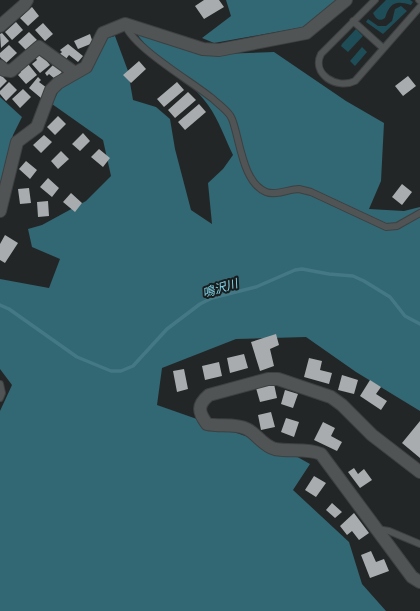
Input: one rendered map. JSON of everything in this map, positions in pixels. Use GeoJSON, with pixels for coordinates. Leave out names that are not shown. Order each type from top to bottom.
{"type":"FeatureCollection","features":[{"type":"Feature","properties":{"kind":"street"},"geometry":{"type":"LineString","coordinates":[[0,26],[28,0]]}},
{"type":"Feature","properties":{"kind":"street"},"geometry":{"type":"LineString","coordinates":[[0,210],[17,142],[37,127],[52,90],[58,83],[86,67],[90,62],[103,33],[125,24],[203,49],[219,50],[306,33],[346,0]]}},
{"type":"Feature","properties":{"kind":"street"},"geometry":{"type":"LineString","coordinates":[[0,66],[4,70],[11,71],[39,47],[75,73]]}},
{"type":"Feature","properties":{"kind":"street"},"geometry":{"type":"LineString","coordinates":[[420,472],[372,435],[342,405],[331,397],[278,379],[268,379],[209,395],[202,401],[199,408],[201,417],[207,424],[237,426],[247,429],[265,444],[275,449],[311,450],[321,454],[412,577],[420,582]]}},
{"type":"Feature","properties":{"kind":"lane"},"geometry":{"type":"LineString","coordinates":[[375,0],[320,54],[318,59],[318,67],[321,72],[340,85],[348,85],[355,81],[420,7]]}},
{"type":"Feature","properties":{"kind":"lane"},"geometry":{"type":"LineString","coordinates":[[354,21],[383,48]]}},
{"type":"Feature","properties":{"kind":"lane"},"geometry":{"type":"LineString","coordinates":[[125,24],[128,31],[140,46],[191,82],[225,109],[232,117],[238,143],[250,175],[256,184],[266,192],[275,193],[299,189],[311,192],[386,227],[397,226],[420,213]]}},
{"type":"Feature","properties":{"kind":"lane"},"geometry":{"type":"LineString","coordinates":[[0,384],[2,393],[0,398]]}},
{"type":"Feature","properties":{"kind":"lane"},"geometry":{"type":"LineString","coordinates":[[377,529],[389,531],[420,544]]}},
{"type":"Feature","properties":{"kind":"shaded area"},"geometry":{"type":"Polygon","coordinates":[[[226,0],[337,0],[304,27],[214,43],[202,38],[231,16],[226,0]]]}},
{"type":"Feature","properties":{"kind":"shaded area"},"geometry":{"type":"Polygon","coordinates":[[[386,0],[410,0],[413,2],[411,5],[401,3],[394,4],[389,9],[385,18],[381,20],[378,19],[373,13],[386,0]]]}},
{"type":"Feature","properties":{"kind":"shaded area"},"geometry":{"type":"Polygon","coordinates":[[[401,6],[407,11],[383,34],[366,22],[368,19],[378,26],[386,26],[392,21],[395,9],[401,6]]]}},
{"type":"Feature","properties":{"kind":"shaded area"},"geometry":{"type":"Polygon","coordinates":[[[356,29],[363,36],[348,52],[341,46],[356,29]]]}},
{"type":"Feature","properties":{"kind":"shaded area"},"geometry":{"type":"Polygon","coordinates":[[[136,33],[217,54],[274,52],[346,101],[384,123],[381,181],[369,209],[404,211],[420,207],[420,411],[356,372],[306,337],[236,339],[162,368],[157,405],[285,450],[310,464],[293,490],[349,542],[362,584],[386,611],[0,611],[0,411],[12,385],[0,369],[0,279],[49,288],[60,259],[32,247],[28,229],[42,225],[86,201],[111,176],[103,140],[52,104],[61,86],[95,63],[104,39],[115,36],[128,71],[133,100],[156,107],[170,119],[175,149],[191,210],[212,224],[208,183],[223,169],[233,155],[219,123],[208,105],[191,86],[144,43],[136,33]]]}},
{"type":"Feature","properties":{"kind":"shaded area"},"geometry":{"type":"Polygon","coordinates":[[[362,47],[367,52],[355,66],[350,61],[362,47]]]}},
{"type":"Feature","properties":{"kind":"shaded area"},"geometry":{"type":"Polygon","coordinates":[[[0,97],[22,117],[13,135],[0,195],[0,97]]]}},
{"type":"Feature","properties":{"kind":"building"},"geometry":{"type":"Polygon","coordinates":[[[204,0],[219,0],[224,7],[204,19],[195,6],[204,0]]]}},
{"type":"Feature","properties":{"kind":"building"},"geometry":{"type":"Polygon","coordinates":[[[32,7],[39,16],[28,26],[20,18],[32,7]]]}},
{"type":"Feature","properties":{"kind":"building"},"geometry":{"type":"Polygon","coordinates":[[[16,22],[23,30],[12,40],[5,32],[16,22]]]}},
{"type":"Feature","properties":{"kind":"building"},"geometry":{"type":"Polygon","coordinates":[[[43,23],[53,34],[45,41],[35,30],[43,23]]]}},
{"type":"Feature","properties":{"kind":"building"},"geometry":{"type":"Polygon","coordinates":[[[29,32],[37,40],[26,50],[18,42],[29,32]]]}},
{"type":"Feature","properties":{"kind":"building"},"geometry":{"type":"Polygon","coordinates":[[[2,33],[9,41],[1,48],[0,34],[2,33]]]}},
{"type":"Feature","properties":{"kind":"building"},"geometry":{"type":"Polygon","coordinates":[[[90,34],[93,43],[78,49],[74,41],[90,34]]]}},
{"type":"Feature","properties":{"kind":"building"},"geometry":{"type":"Polygon","coordinates":[[[68,44],[83,56],[78,62],[69,55],[66,59],[60,54],[62,52],[60,50],[68,44]]]}},
{"type":"Feature","properties":{"kind":"building"},"geometry":{"type":"Polygon","coordinates":[[[9,45],[17,53],[6,63],[0,57],[0,53],[9,45]]]}},
{"type":"Feature","properties":{"kind":"building"},"geometry":{"type":"Polygon","coordinates":[[[40,53],[50,65],[40,73],[32,64],[37,60],[35,57],[40,53]]]}},
{"type":"Feature","properties":{"kind":"building"},"geometry":{"type":"Polygon","coordinates":[[[139,61],[146,69],[131,83],[123,75],[139,61]]]}},
{"type":"Feature","properties":{"kind":"building"},"geometry":{"type":"Polygon","coordinates":[[[28,64],[37,75],[26,84],[18,75],[21,72],[20,71],[28,64]]]}},
{"type":"Feature","properties":{"kind":"building"},"geometry":{"type":"Polygon","coordinates":[[[54,64],[62,72],[55,79],[49,74],[47,76],[45,73],[54,64]]]}},
{"type":"Feature","properties":{"kind":"building"},"geometry":{"type":"Polygon","coordinates":[[[0,74],[7,81],[0,88],[0,74]]]}},
{"type":"Feature","properties":{"kind":"building"},"geometry":{"type":"Polygon","coordinates":[[[408,76],[416,86],[403,96],[395,86],[408,76]]]}},
{"type":"Feature","properties":{"kind":"building"},"geometry":{"type":"Polygon","coordinates":[[[38,77],[41,80],[39,82],[47,88],[43,92],[45,93],[41,98],[29,88],[38,77]]]}},
{"type":"Feature","properties":{"kind":"building"},"geometry":{"type":"Polygon","coordinates":[[[9,82],[17,90],[6,101],[0,94],[0,91],[9,82]]]}},
{"type":"Feature","properties":{"kind":"building"},"geometry":{"type":"Polygon","coordinates":[[[177,82],[184,90],[164,107],[157,99],[177,82]]]}},
{"type":"Feature","properties":{"kind":"building"},"geometry":{"type":"Polygon","coordinates":[[[23,89],[31,97],[20,108],[12,99],[23,89]]]}},
{"type":"Feature","properties":{"kind":"building"},"geometry":{"type":"Polygon","coordinates":[[[188,92],[196,100],[175,118],[168,110],[188,92]]]}},
{"type":"Feature","properties":{"kind":"building"},"geometry":{"type":"Polygon","coordinates":[[[199,104],[206,112],[185,130],[178,122],[199,104]]]}},
{"type":"Feature","properties":{"kind":"building"},"geometry":{"type":"Polygon","coordinates":[[[58,116],[66,124],[55,135],[47,127],[58,116]]]}},
{"type":"Feature","properties":{"kind":"building"},"geometry":{"type":"Polygon","coordinates":[[[83,133],[90,141],[80,151],[72,144],[83,133]]]}},
{"type":"Feature","properties":{"kind":"building"},"geometry":{"type":"Polygon","coordinates":[[[44,135],[52,142],[41,153],[33,145],[44,135]]]}},
{"type":"Feature","properties":{"kind":"building"},"geometry":{"type":"Polygon","coordinates":[[[99,149],[110,158],[103,167],[91,157],[99,149]]]}},
{"type":"Feature","properties":{"kind":"building"},"geometry":{"type":"Polygon","coordinates":[[[61,151],[69,159],[58,169],[51,161],[61,151]]]}},
{"type":"Feature","properties":{"kind":"building"},"geometry":{"type":"Polygon","coordinates":[[[26,161],[37,170],[30,179],[19,169],[26,161]]]}},
{"type":"Feature","properties":{"kind":"building"},"geometry":{"type":"Polygon","coordinates":[[[48,178],[59,188],[52,197],[40,187],[48,178]]]}},
{"type":"Feature","properties":{"kind":"building"},"geometry":{"type":"Polygon","coordinates":[[[402,184],[412,192],[402,205],[392,197],[402,184]]]}},
{"type":"Feature","properties":{"kind":"building"},"geometry":{"type":"Polygon","coordinates":[[[29,188],[31,203],[20,204],[18,189],[29,188]]]}},
{"type":"Feature","properties":{"kind":"building"},"geometry":{"type":"Polygon","coordinates":[[[71,193],[82,203],[75,212],[63,202],[71,193]]]}},
{"type":"Feature","properties":{"kind":"building"},"geometry":{"type":"Polygon","coordinates":[[[48,201],[49,216],[38,217],[37,202],[48,201]]]}},
{"type":"Feature","properties":{"kind":"building"},"geometry":{"type":"Polygon","coordinates":[[[5,235],[18,243],[5,263],[0,260],[0,244],[5,235]]]}},
{"type":"Feature","properties":{"kind":"building"},"geometry":{"type":"Polygon","coordinates":[[[276,334],[279,345],[270,349],[274,366],[260,371],[251,342],[276,334]]]}},
{"type":"Feature","properties":{"kind":"building"},"geometry":{"type":"Polygon","coordinates":[[[244,354],[248,368],[230,373],[227,358],[244,354]]]}},
{"type":"Feature","properties":{"kind":"building"},"geometry":{"type":"Polygon","coordinates":[[[309,358],[322,361],[320,370],[332,373],[329,384],[304,377],[309,358]]]}},
{"type":"Feature","properties":{"kind":"building"},"geometry":{"type":"Polygon","coordinates":[[[219,362],[222,376],[205,380],[202,366],[219,362]]]}},
{"type":"Feature","properties":{"kind":"building"},"geometry":{"type":"Polygon","coordinates":[[[184,369],[188,389],[177,392],[173,371],[184,369]]]}},
{"type":"Feature","properties":{"kind":"building"},"geometry":{"type":"Polygon","coordinates":[[[342,375],[358,380],[354,394],[338,390],[342,375]]]}},
{"type":"Feature","properties":{"kind":"building"},"geometry":{"type":"Polygon","coordinates":[[[370,380],[381,387],[376,394],[387,401],[381,410],[360,396],[370,380]]]}},
{"type":"Feature","properties":{"kind":"building"},"geometry":{"type":"Polygon","coordinates":[[[274,384],[277,398],[260,402],[256,388],[274,384]]]}},
{"type":"Feature","properties":{"kind":"building"},"geometry":{"type":"Polygon","coordinates":[[[285,390],[298,394],[293,408],[281,404],[285,390]]]}},
{"type":"Feature","properties":{"kind":"building"},"geometry":{"type":"Polygon","coordinates":[[[271,412],[275,427],[261,430],[258,415],[271,412]]]}},
{"type":"Feature","properties":{"kind":"building"},"geometry":{"type":"Polygon","coordinates":[[[286,418],[299,422],[294,437],[281,432],[286,418]]]}},
{"type":"Feature","properties":{"kind":"building"},"geometry":{"type":"Polygon","coordinates":[[[420,421],[420,458],[402,443],[420,421]]]}},
{"type":"Feature","properties":{"kind":"building"},"geometry":{"type":"Polygon","coordinates":[[[323,422],[335,428],[331,436],[342,442],[337,451],[314,440],[323,422]]]}},
{"type":"Feature","properties":{"kind":"building"},"geometry":{"type":"Polygon","coordinates":[[[354,468],[358,474],[364,469],[372,480],[360,488],[348,472],[354,468]]]}},
{"type":"Feature","properties":{"kind":"building"},"geometry":{"type":"Polygon","coordinates":[[[314,476],[326,483],[316,497],[305,490],[314,476]]]}},
{"type":"Feature","properties":{"kind":"building"},"geometry":{"type":"Polygon","coordinates":[[[332,503],[342,512],[335,518],[326,510],[332,503]]]}},
{"type":"Feature","properties":{"kind":"building"},"geometry":{"type":"Polygon","coordinates":[[[354,513],[369,533],[359,540],[352,531],[347,535],[340,526],[354,513]]]}},
{"type":"Feature","properties":{"kind":"building"},"geometry":{"type":"Polygon","coordinates":[[[371,551],[376,562],[384,559],[389,571],[370,578],[361,555],[371,551]]]}},
{"type":"Feature","properties":{"kind":"waterway","name":"鳴沢川"},"geometry":{"type":"LineString","coordinates":[[0,305],[9,309],[77,357],[111,371],[121,371],[133,366],[167,329],[200,304],[212,298],[256,287],[295,270],[302,269],[329,274],[353,276],[390,297],[405,316],[420,324]]}}]}
